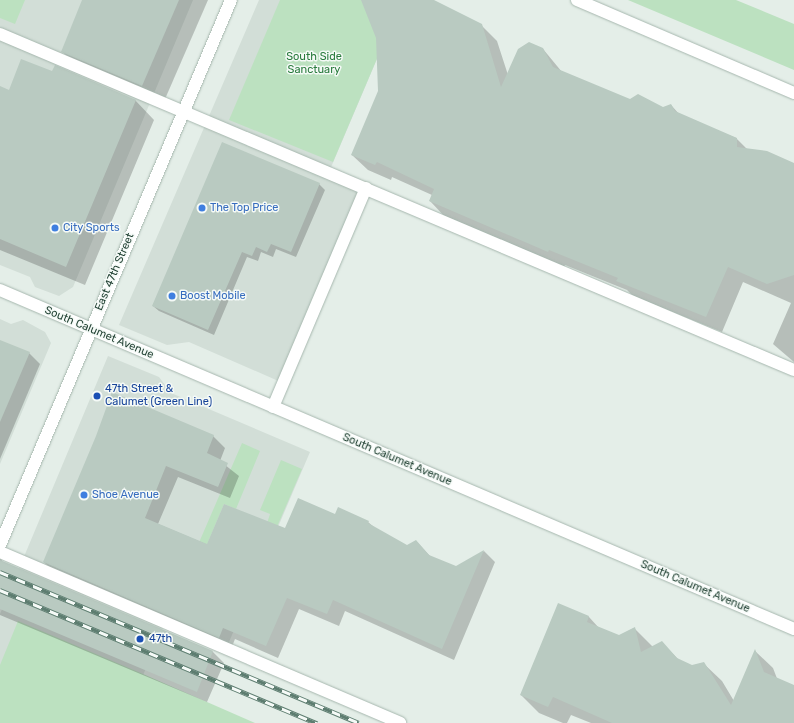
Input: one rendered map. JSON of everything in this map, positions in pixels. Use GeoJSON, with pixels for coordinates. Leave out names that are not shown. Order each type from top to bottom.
{"type":"FeatureCollection","features":[{"type":"Feature","properties":{"kind":"street","name":"East 47th Street"},"geometry":{"type":"LineString","coordinates":[[0,545],[231,0]]}},
{"type":"Feature","properties":{"kind":"street"},"geometry":{"type":"LineString","coordinates":[[577,0],[794,93]]}},
{"type":"Feature","properties":{"kind":"street"},"geometry":{"type":"LineString","coordinates":[[0,34],[794,370]]}},
{"type":"Feature","properties":{"kind":"street"},"geometry":{"type":"LineString","coordinates":[[273,407],[366,188]]}},
{"type":"Feature","properties":{"kind":"street","name":"South Calumet Avenue"},"geometry":{"type":"LineString","coordinates":[[0,290],[794,629]]}},
{"type":"Feature","properties":{"kind":"street"},"geometry":{"type":"LineString","coordinates":[[0,552],[400,723]]}},
{"type":"Feature","properties":{"kind":"shaded area"},"geometry":{"type":"Polygon","coordinates":[[[0,0],[193,0],[73,287],[59,296],[35,287],[30,277],[0,265],[0,0]]]}},
{"type":"Feature","properties":{"kind":"shaded area"},"geometry":{"type":"Polygon","coordinates":[[[259,0],[402,0],[329,172],[366,188],[283,383],[189,342],[167,345],[119,325],[259,0]]]}},
{"type":"Feature","properties":{"kind":"shaded area"},"geometry":{"type":"Polygon","coordinates":[[[0,319],[11,324],[23,320],[45,332],[51,343],[0,464],[0,319]]]}},
{"type":"Feature","properties":{"kind":"shaded area"},"geometry":{"type":"Polygon","coordinates":[[[108,356],[159,377],[171,393],[310,452],[226,649],[165,623],[123,723],[0,723],[0,614],[108,356]]]}},
{"type":"Feature","properties":{"kind":"green space"},"geometry":{"type":"Polygon","coordinates":[[[0,0],[25,0],[15,24],[0,18],[0,0]]]}},
{"type":"Feature","properties":{"kind":"green space","name":"South Side Sanctuary"},"geometry":{"type":"Polygon","coordinates":[[[280,0],[402,0],[333,162],[229,120],[280,0]]]}},
{"type":"Feature","properties":{"kind":"green space"},"geometry":{"type":"Polygon","coordinates":[[[628,0],[736,0],[794,24],[794,70],[628,0]]]}},
{"type":"Feature","properties":{"kind":"green space"},"geometry":{"type":"Polygon","coordinates":[[[242,443],[260,451],[236,509],[224,504],[185,597],[172,605],[242,443]]]}},
{"type":"Feature","properties":{"kind":"green space"},"geometry":{"type":"Polygon","coordinates":[[[281,460],[302,469],[232,631],[270,514],[260,510],[281,460]]]}},
{"type":"Feature","properties":{"kind":"green space"},"geometry":{"type":"Polygon","coordinates":[[[18,621],[255,723],[0,723],[0,665],[18,621]]]}},
{"type":"Feature","properties":{"kind":"building"},"geometry":{"type":"Polygon","coordinates":[[[82,0],[179,0],[142,86],[61,52],[82,0]]]}},
{"type":"Feature","properties":{"kind":"building"},"geometry":{"type":"Polygon","coordinates":[[[361,0],[434,0],[482,24],[501,87],[518,49],[529,42],[543,48],[553,67],[630,99],[638,94],[663,107],[671,104],[675,111],[737,138],[737,147],[767,151],[794,163],[794,275],[767,284],[728,267],[706,317],[616,281],[618,278],[549,250],[548,252],[429,201],[434,189],[377,162],[375,165],[351,155],[378,91],[376,38],[361,0]]]}},
{"type":"Feature","properties":{"kind":"building"},"geometry":{"type":"Polygon","coordinates":[[[21,59],[52,71],[55,65],[136,100],[66,267],[0,239],[0,86],[9,90],[21,59]]]}},
{"type":"Feature","properties":{"kind":"building"},"geometry":{"type":"Polygon","coordinates":[[[222,142],[320,183],[291,252],[271,244],[267,252],[256,247],[252,256],[242,252],[208,330],[152,306],[222,142]]]}},
{"type":"Feature","properties":{"kind":"building"},"geometry":{"type":"Polygon","coordinates":[[[0,340],[30,352],[0,422],[0,340]]]}},
{"type":"Feature","properties":{"kind":"building"},"geometry":{"type":"Polygon","coordinates":[[[112,392],[214,435],[207,453],[228,463],[218,487],[166,466],[145,518],[207,544],[224,504],[285,528],[298,498],[335,514],[338,507],[369,521],[368,523],[407,545],[416,540],[429,555],[456,566],[484,550],[442,649],[333,600],[327,614],[287,598],[266,646],[223,628],[219,638],[43,562],[96,436],[112,392]]]}},
{"type":"Feature","properties":{"kind":"building"},"geometry":{"type":"Polygon","coordinates":[[[0,560],[213,651],[197,692],[0,609],[0,560]]]}},
{"type":"Feature","properties":{"kind":"building"},"geometry":{"type":"Polygon","coordinates":[[[558,603],[589,616],[587,622],[619,635],[635,627],[641,652],[662,641],[677,658],[692,665],[704,662],[731,705],[755,649],[764,672],[794,685],[794,723],[612,723],[553,697],[548,707],[520,695],[558,603]]]}},
{"type":"Feature","properties":{"kind":"railway"},"geometry":{"type":"LineString","coordinates":[[0,572],[359,723]]}},
{"type":"Feature","properties":{"kind":"railway"},"geometry":{"type":"LineString","coordinates":[[0,590],[317,723]]}},
{"type":"Feature","properties":{"kind":"place","name":"The Top Price"},"geometry":{"type":"Point","coordinates":[202,208]}},
{"type":"Feature","properties":{"kind":"place","name":"City Sports"},"geometry":{"type":"Point","coordinates":[55,228]}},
{"type":"Feature","properties":{"kind":"place","name":"Boost Mobile"},"geometry":{"type":"Point","coordinates":[172,296]}},
{"type":"Feature","properties":{"kind":"place","name":"47th Street & Calumet (Green Line)"},"geometry":{"type":"Point","coordinates":[97,396]}},
{"type":"Feature","properties":{"kind":"place","name":"Shoe Avenue"},"geometry":{"type":"Point","coordinates":[84,495]}},
{"type":"Feature","properties":{"kind":"place","name":"47th"},"geometry":{"type":"Point","coordinates":[140,639]}}]}
